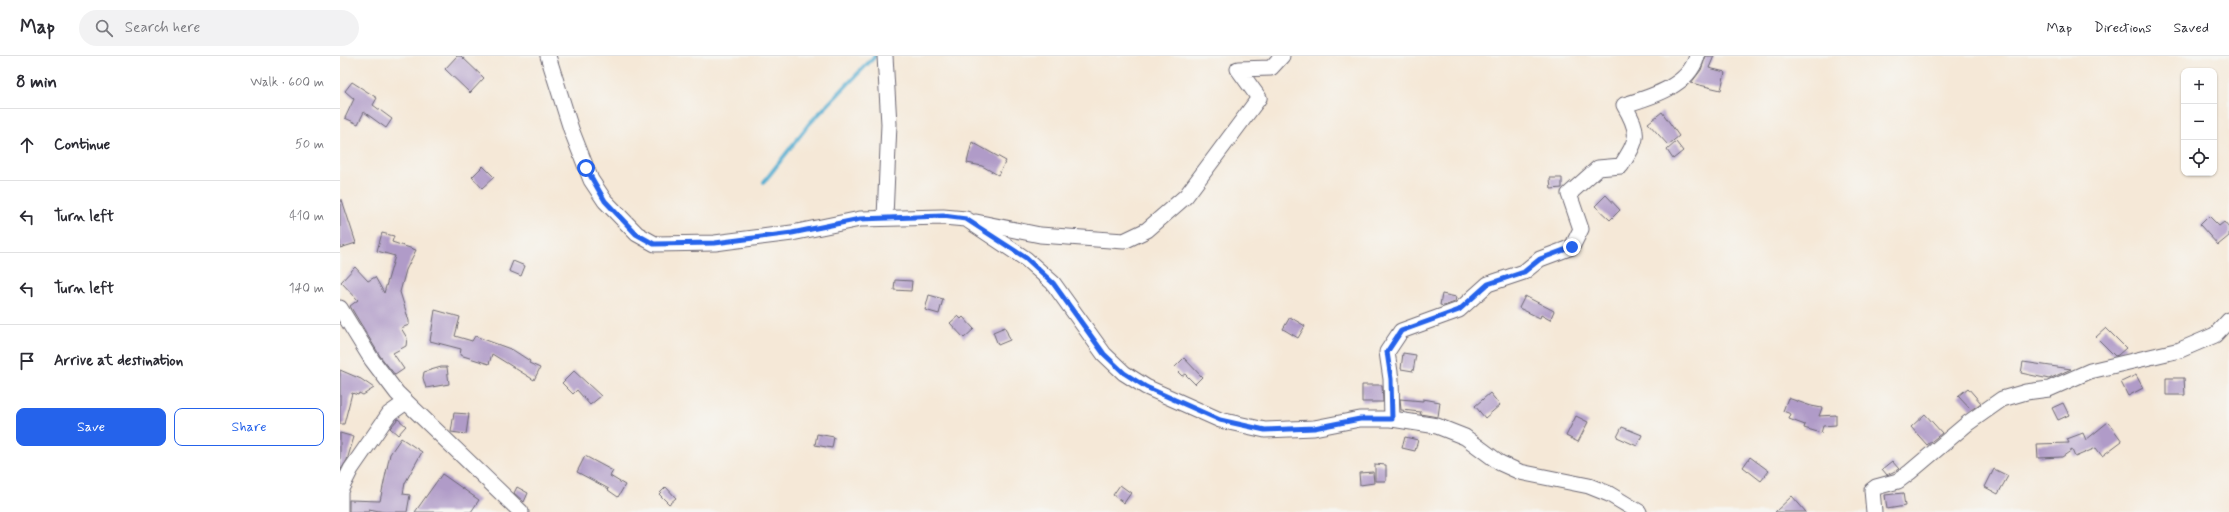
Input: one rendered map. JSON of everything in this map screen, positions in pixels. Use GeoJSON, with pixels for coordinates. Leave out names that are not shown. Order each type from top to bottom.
{"type":"FeatureCollection","features":[{"type":"Feature","properties":{"kind":"street"},"geometry":{"type":"LineString","coordinates":[[548,56],[571,129],[591,180],[605,201],[636,234],[654,244],[715,243],[792,233],[860,219],[943,216],[966,219],[1040,235],[1124,241],[1147,230],[1186,196],[1259,98],[1238,69],[1272,68],[1282,56]]}},
{"type":"Feature","properties":{"kind":"street"},"geometry":{"type":"LineString","coordinates":[[884,56],[889,124],[885,217]]}},
{"type":"Feature","properties":{"kind":"street"},"geometry":{"type":"LineString","coordinates":[[1392,419],[1391,379],[1387,352],[1401,331],[1459,310],[1488,284],[1524,272],[1540,259],[1572,247],[1581,229],[1569,194],[1598,168],[1621,166],[1635,144],[1634,123],[1624,105],[1667,90],[1694,67],[1697,56]]}},
{"type":"Feature","properties":{"kind":"street"},"geometry":{"type":"LineString","coordinates":[[966,219],[1026,258],[1053,283],[1104,354],[1124,373],[1146,387],[1220,420],[1265,430],[1314,428],[1360,419],[1392,419],[1437,426],[1465,437],[1500,464],[1520,472],[1589,486],[1609,494],[1639,512]]}},
{"type":"Feature","properties":{"kind":"street"},"geometry":{"type":"LineString","coordinates":[[340,308],[372,360],[406,402],[434,427],[449,444],[521,512]]}},
{"type":"Feature","properties":{"kind":"street"},"geometry":{"type":"LineString","coordinates":[[1874,512],[1872,490],[1876,487],[1898,481],[1968,423],[2002,399],[2026,392],[2049,389],[2090,371],[2180,350],[2215,334],[2229,320]]}},
{"type":"Feature","properties":{"kind":"street"},"geometry":{"type":"LineString","coordinates":[[340,512],[340,491],[351,469],[389,414],[406,402]]}},
{"type":"Feature","properties":{"kind":"building"},"geometry":{"type":"Polygon","coordinates":[[[457,56],[461,56],[484,78],[470,93],[445,69],[457,56]]]}},
{"type":"Feature","properties":{"kind":"building"},"geometry":{"type":"Polygon","coordinates":[[[1706,56],[1714,56],[1709,68],[1725,72],[1721,90],[1691,83],[1701,70],[1706,56]]]}},
{"type":"Feature","properties":{"kind":"building"},"geometry":{"type":"Polygon","coordinates":[[[352,82],[377,98],[373,105],[392,119],[386,128],[364,112],[358,124],[345,118],[354,99],[345,91],[352,82]]]}},
{"type":"Feature","properties":{"kind":"building"},"geometry":{"type":"Polygon","coordinates":[[[1662,112],[1679,136],[1668,145],[1648,123],[1662,112]]]}},
{"type":"Feature","properties":{"kind":"building"},"geometry":{"type":"Polygon","coordinates":[[[972,142],[1006,161],[998,175],[982,166],[967,163],[972,142]]]}},
{"type":"Feature","properties":{"kind":"building"},"geometry":{"type":"Polygon","coordinates":[[[1676,142],[1683,151],[1673,159],[1667,150],[1676,142]]]}},
{"type":"Feature","properties":{"kind":"building"},"geometry":{"type":"Polygon","coordinates":[[[483,166],[494,177],[482,188],[472,177],[483,166]]]}},
{"type":"Feature","properties":{"kind":"building"},"geometry":{"type":"Polygon","coordinates":[[[1550,178],[1562,178],[1562,188],[1551,189],[1550,178]]]}},
{"type":"Feature","properties":{"kind":"building"},"geometry":{"type":"Polygon","coordinates":[[[1606,195],[1620,210],[1610,220],[1595,206],[1606,195]]]}},
{"type":"Feature","properties":{"kind":"building"},"geometry":{"type":"Polygon","coordinates":[[[340,200],[342,200],[356,243],[340,248],[340,200]]]}},
{"type":"Feature","properties":{"kind":"building"},"geometry":{"type":"Polygon","coordinates":[[[2209,216],[2219,226],[2224,222],[2229,228],[2229,236],[2218,245],[2200,225],[2209,216]]]}},
{"type":"Feature","properties":{"kind":"building"},"geometry":{"type":"Polygon","coordinates":[[[382,233],[394,236],[392,242],[416,250],[406,270],[400,292],[409,325],[401,328],[407,338],[406,346],[393,353],[404,369],[395,375],[380,356],[350,306],[358,300],[341,282],[355,267],[368,281],[375,277],[384,293],[395,256],[377,251],[382,233]]]}},
{"type":"Feature","properties":{"kind":"building"},"geometry":{"type":"Polygon","coordinates":[[[513,261],[525,266],[521,276],[509,271],[513,261]]]}},
{"type":"Feature","properties":{"kind":"building"},"geometry":{"type":"Polygon","coordinates":[[[895,280],[912,281],[911,291],[894,290],[895,280]]]}},
{"type":"Feature","properties":{"kind":"building"},"geometry":{"type":"Polygon","coordinates":[[[1442,294],[1456,297],[1455,302],[1444,306],[1440,305],[1442,294]]]}},
{"type":"Feature","properties":{"kind":"building"},"geometry":{"type":"Polygon","coordinates":[[[929,295],[943,299],[939,314],[925,310],[929,295]]]}},
{"type":"Feature","properties":{"kind":"building"},"geometry":{"type":"Polygon","coordinates":[[[1525,296],[1554,311],[1550,320],[1541,315],[1540,318],[1519,308],[1525,296]]]}},
{"type":"Feature","properties":{"kind":"building"},"geometry":{"type":"Polygon","coordinates":[[[435,310],[460,317],[455,336],[472,341],[475,336],[513,350],[530,361],[529,363],[540,368],[534,380],[492,354],[489,364],[460,355],[461,349],[430,341],[435,310]]]}},
{"type":"Feature","properties":{"kind":"building"},"geometry":{"type":"Polygon","coordinates":[[[958,316],[961,319],[963,317],[974,329],[964,338],[950,323],[958,316]]]}},
{"type":"Feature","properties":{"kind":"building"},"geometry":{"type":"Polygon","coordinates":[[[1290,317],[1305,326],[1298,338],[1283,329],[1290,317]]]}},
{"type":"Feature","properties":{"kind":"building"},"geometry":{"type":"Polygon","coordinates":[[[1005,327],[1010,340],[998,345],[993,332],[1005,327]]]}},
{"type":"Feature","properties":{"kind":"building"},"geometry":{"type":"Polygon","coordinates":[[[2106,328],[2126,348],[2118,355],[2115,356],[2096,337],[2106,328]]]}},
{"type":"Feature","properties":{"kind":"building"},"geometry":{"type":"Polygon","coordinates":[[[1403,353],[1416,355],[1413,371],[1401,369],[1403,353]]]}},
{"type":"Feature","properties":{"kind":"building"},"geometry":{"type":"Polygon","coordinates":[[[1184,358],[1202,377],[1195,384],[1185,374],[1182,376],[1174,368],[1184,358]]]}},
{"type":"Feature","properties":{"kind":"building"},"geometry":{"type":"Polygon","coordinates":[[[2023,362],[2071,369],[2049,379],[2021,373],[2023,362]]]}},
{"type":"Feature","properties":{"kind":"building"},"geometry":{"type":"Polygon","coordinates":[[[441,367],[447,367],[449,384],[426,388],[423,378],[424,372],[441,367]]]}},
{"type":"Feature","properties":{"kind":"building"},"geometry":{"type":"Polygon","coordinates":[[[340,370],[361,379],[374,388],[363,395],[359,393],[358,395],[352,393],[344,424],[340,424],[340,370]]]}},
{"type":"Feature","properties":{"kind":"building"},"geometry":{"type":"Polygon","coordinates":[[[574,371],[601,396],[590,405],[577,390],[573,394],[562,383],[574,371]]]}},
{"type":"Feature","properties":{"kind":"building"},"geometry":{"type":"Polygon","coordinates":[[[2136,375],[2143,388],[2128,396],[2121,382],[2136,375]]]}},
{"type":"Feature","properties":{"kind":"building"},"geometry":{"type":"Polygon","coordinates":[[[2166,378],[2184,378],[2185,395],[2166,395],[2166,378]]]}},
{"type":"Feature","properties":{"kind":"building"},"geometry":{"type":"Polygon","coordinates":[[[1362,385],[1382,385],[1383,402],[1362,402],[1362,385]]]}},
{"type":"Feature","properties":{"kind":"building"},"geometry":{"type":"Polygon","coordinates":[[[1968,388],[1981,403],[1971,410],[1958,396],[1968,388]]]}},
{"type":"Feature","properties":{"kind":"building"},"geometry":{"type":"Polygon","coordinates":[[[1490,393],[1500,405],[1485,418],[1475,406],[1490,393]]]}},
{"type":"Feature","properties":{"kind":"building"},"geometry":{"type":"Polygon","coordinates":[[[1788,398],[1822,408],[1819,416],[1836,415],[1836,425],[1823,426],[1821,433],[1804,428],[1805,425],[1789,419],[1791,414],[1783,411],[1788,398]]]}},
{"type":"Feature","properties":{"kind":"building"},"geometry":{"type":"Polygon","coordinates":[[[1400,399],[1423,401],[1423,399],[1440,402],[1438,417],[1420,414],[1421,412],[1401,410],[1400,399]]]}},
{"type":"Feature","properties":{"kind":"building"},"geometry":{"type":"Polygon","coordinates":[[[2063,403],[2069,415],[2058,420],[2052,408],[2063,403]]]}},
{"type":"Feature","properties":{"kind":"building"},"geometry":{"type":"Polygon","coordinates":[[[454,413],[469,414],[466,434],[451,432],[454,413]]]}},
{"type":"Feature","properties":{"kind":"building"},"geometry":{"type":"Polygon","coordinates":[[[1925,414],[1942,433],[1927,445],[1911,427],[1925,414]]]}},
{"type":"Feature","properties":{"kind":"building"},"geometry":{"type":"Polygon","coordinates":[[[1576,416],[1588,422],[1578,442],[1566,436],[1576,416]]]}},
{"type":"Feature","properties":{"kind":"building"},"geometry":{"type":"Polygon","coordinates":[[[398,419],[406,426],[398,435],[390,428],[398,419]]]}},
{"type":"Feature","properties":{"kind":"building"},"geometry":{"type":"Polygon","coordinates":[[[2108,422],[2122,441],[2102,456],[2096,448],[2075,457],[2072,450],[2062,457],[2038,458],[2037,444],[2069,443],[2067,439],[2083,433],[2086,440],[2108,422]]]}},
{"type":"Feature","properties":{"kind":"building"},"geometry":{"type":"Polygon","coordinates":[[[1622,427],[1642,435],[1637,446],[1617,437],[1622,427]]]}},
{"type":"Feature","properties":{"kind":"building"},"geometry":{"type":"Polygon","coordinates":[[[340,433],[354,437],[347,460],[340,471],[340,433]]]}},
{"type":"Feature","properties":{"kind":"building"},"geometry":{"type":"Polygon","coordinates":[[[817,434],[834,437],[832,448],[815,445],[817,434]]]}},
{"type":"Feature","properties":{"kind":"building"},"geometry":{"type":"Polygon","coordinates":[[[1405,437],[1418,440],[1415,451],[1402,448],[1405,437]]]}},
{"type":"Feature","properties":{"kind":"building"},"geometry":{"type":"Polygon","coordinates":[[[401,438],[422,452],[405,483],[403,494],[410,495],[407,512],[384,512],[369,509],[369,512],[349,512],[349,500],[380,501],[390,454],[401,438]]]}},
{"type":"Feature","properties":{"kind":"building"},"geometry":{"type":"Polygon","coordinates":[[[585,456],[613,471],[610,476],[625,485],[618,497],[608,490],[609,489],[577,472],[585,456]]]}},
{"type":"Feature","properties":{"kind":"building"},"geometry":{"type":"Polygon","coordinates":[[[1750,457],[1769,471],[1761,481],[1743,467],[1750,457]]]}},
{"type":"Feature","properties":{"kind":"building"},"geometry":{"type":"Polygon","coordinates":[[[1892,461],[1899,469],[1887,475],[1882,469],[1892,461]]]}},
{"type":"Feature","properties":{"kind":"building"},"geometry":{"type":"Polygon","coordinates":[[[1375,464],[1386,465],[1386,481],[1375,481],[1375,464]]]}},
{"type":"Feature","properties":{"kind":"building"},"geometry":{"type":"Polygon","coordinates":[[[1994,469],[2008,476],[1998,494],[1985,487],[1994,469]]]}},
{"type":"Feature","properties":{"kind":"building"},"geometry":{"type":"Polygon","coordinates":[[[1373,472],[1374,483],[1360,485],[1359,473],[1373,472]]]}},
{"type":"Feature","properties":{"kind":"building"},"geometry":{"type":"Polygon","coordinates":[[[442,474],[479,500],[471,512],[415,512],[442,474]]]}},
{"type":"Feature","properties":{"kind":"building"},"geometry":{"type":"Polygon","coordinates":[[[1120,485],[1131,493],[1124,503],[1113,495],[1120,485]]]}},
{"type":"Feature","properties":{"kind":"building"},"geometry":{"type":"Polygon","coordinates":[[[517,487],[528,493],[524,502],[514,493],[517,487]]]}},
{"type":"Feature","properties":{"kind":"building"},"geometry":{"type":"Polygon","coordinates":[[[666,487],[676,498],[669,504],[659,494],[666,487]]]}},
{"type":"Feature","properties":{"kind":"building"},"geometry":{"type":"Polygon","coordinates":[[[1903,493],[1905,506],[1887,509],[1885,495],[1903,493]]]}},
{"type":"Feature","properties":{"kind":"building"},"geometry":{"type":"Polygon","coordinates":[[[1792,496],[1806,512],[1775,512],[1792,496]]]}},
{"type":"Feature","properties":{"kind":"waterway"},"geometry":{"type":"LineString","coordinates":[[764,182],[809,124],[875,56]]}},
{"type":"Feature","properties":{"kind":"route"},"geometry":{"type":"LineString","coordinates":[[586,168],[596,189],[605,201],[636,234],[654,244],[715,243],[792,233],[834,223],[860,219],[943,216],[966,219],[1026,258],[1053,283],[1104,354],[1124,373],[1146,387],[1220,420],[1265,430],[1314,428],[1360,419],[1392,419],[1391,379],[1387,352],[1401,331],[1459,310],[1488,284],[1524,272],[1540,259],[1572,247]]}}]}
